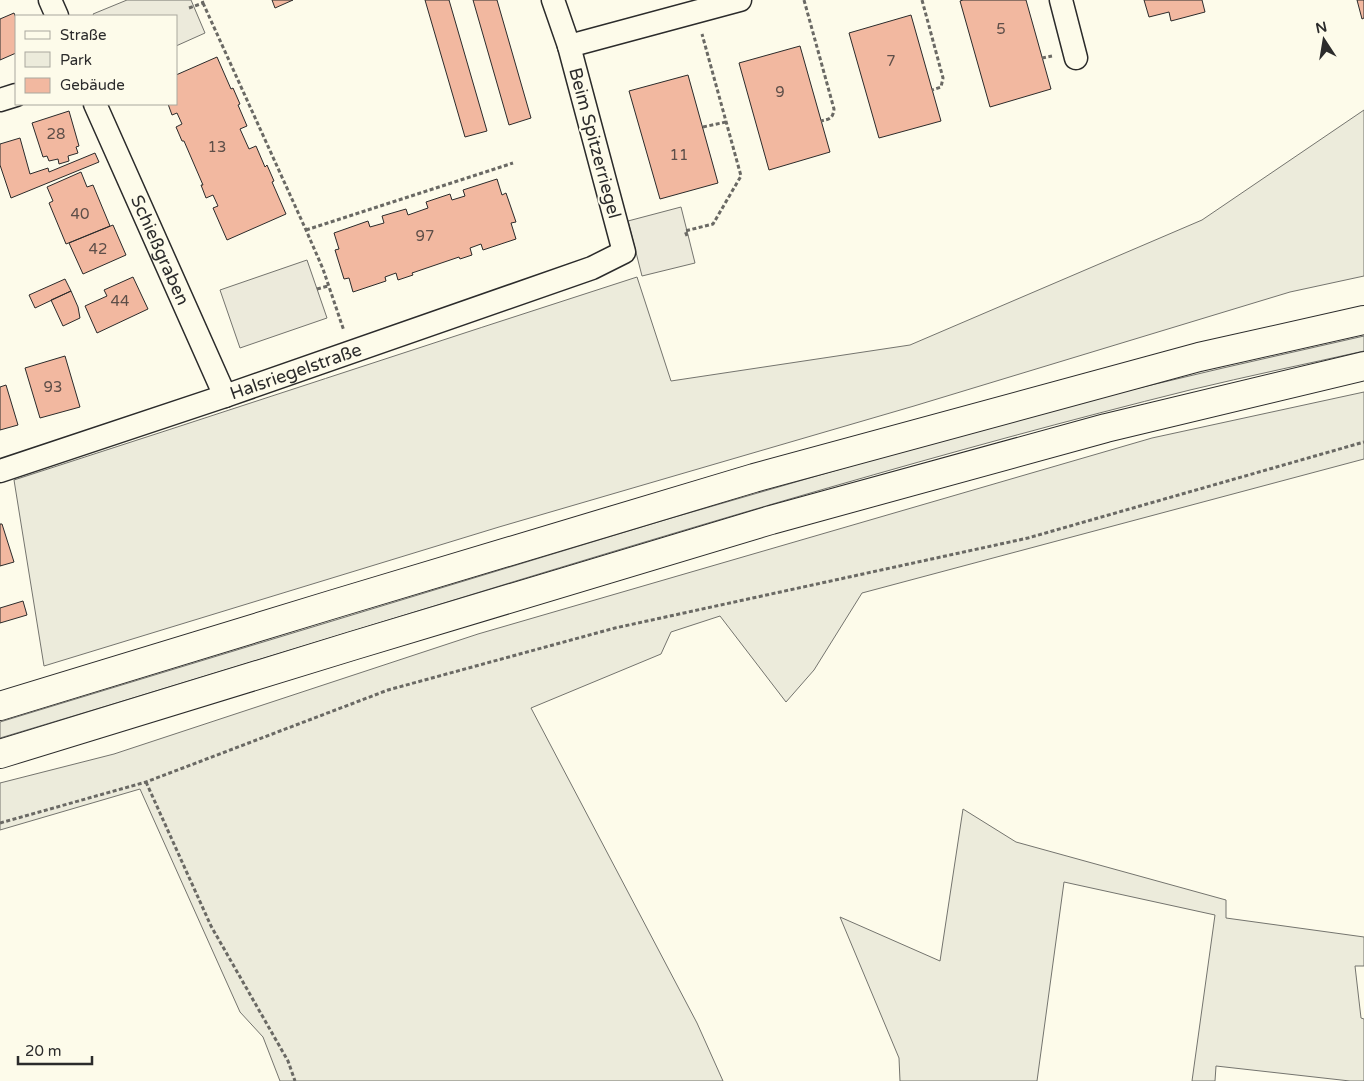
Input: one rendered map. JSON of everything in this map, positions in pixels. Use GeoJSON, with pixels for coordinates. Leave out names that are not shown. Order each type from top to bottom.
{"type":"FeatureCollection","features":[{"type":"Feature","properties":{"kind":"main road"},"geometry":{"type":"LineString","coordinates":[[0,706],[754,478],[1199,357],[1364,320]]}},
{"type":"Feature","properties":{"kind":"main road"},"geometry":{"type":"LineString","coordinates":[[0,754],[771,520],[1106,428],[1364,366]]}},
{"type":"Feature","properties":{"kind":"street"},"geometry":{"type":"LineString","coordinates":[[50,0],[57,15]]}},
{"type":"Feature","properties":{"kind":"street","name":"Beim Spitzerriegel"},"geometry":{"type":"LineString","coordinates":[[553,0],[569,46],[624,252],[592,268]]}},
{"type":"Feature","properties":{"kind":"street"},"geometry":{"type":"LineString","coordinates":[[569,46],[740,0]]}},
{"type":"Feature","properties":{"kind":"street"},"geometry":{"type":"LineString","coordinates":[[1061,0],[1076,58]]}},
{"type":"Feature","properties":{"kind":"street"},"geometry":{"type":"LineString","coordinates":[[0,100],[15,95]]}},
{"type":"Feature","properties":{"kind":"street","name":"Schießgraben"},"geometry":{"type":"LineString","coordinates":[[95,105],[225,396]]}},
{"type":"Feature","properties":{"kind":"street","name":"Halsriegelstraße"},"geometry":{"type":"LineString","coordinates":[[0,471],[225,396],[592,268]]}},
{"type":"Feature","properties":{"kind":"path"},"geometry":{"type":"LineString","coordinates":[[804,0],[834,110],[834,115],[821,121]]}},
{"type":"Feature","properties":{"kind":"path"},"geometry":{"type":"LineString","coordinates":[[922,0],[943,78],[942,87],[932,90]]}},
{"type":"Feature","properties":{"kind":"path"},"geometry":{"type":"LineString","coordinates":[[189,8],[202,2],[306,230],[351,352]]}},
{"type":"Feature","properties":{"kind":"path"},"geometry":{"type":"LineString","coordinates":[[687,236],[685,231],[713,224],[741,176],[696,12]]}},
{"type":"Feature","properties":{"kind":"path"},"geometry":{"type":"LineString","coordinates":[[703,128],[726,122]]}},
{"type":"Feature","properties":{"kind":"path"},"geometry":{"type":"LineString","coordinates":[[306,230],[513,163]]}},
{"type":"Feature","properties":{"kind":"path"},"geometry":{"type":"LineString","coordinates":[[317,289],[328,286]]}},
{"type":"Feature","properties":{"kind":"path"},"geometry":{"type":"LineString","coordinates":[[0,823],[146,782],[388,690],[615,628],[1028,538],[1364,442]]}},
{"type":"Feature","properties":{"kind":"path"},"geometry":{"type":"LineString","coordinates":[[146,782],[211,926],[288,1061],[295,1081]]}},
{"type":"Feature","properties":{"kind":"green space"},"geometry":{"type":"Polygon","coordinates":[[[1364,110],[1364,276],[1290,292],[914,406],[499,527],[44,666],[14,480],[637,277],[671,381],[910,345],[1202,220],[1364,110]]]}},
{"type":"Feature","properties":{"kind":"green space"},"geometry":{"type":"Polygon","coordinates":[[[1364,336],[1364,351],[1190,390],[919,462],[649,541],[0,738],[0,722],[668,519],[965,433],[1105,396],[1364,336]]]}},
{"type":"Feature","properties":{"kind":"green space"},"geometry":{"type":"Polygon","coordinates":[[[1364,392],[1364,459],[862,593],[814,670],[786,702],[720,616],[671,632],[661,654],[531,708],[697,1023],[723,1081],[280,1081],[263,1037],[240,1012],[140,789],[0,830],[0,783],[114,754],[478,634],[1152,438],[1364,392]]]}},
{"type":"Feature","properties":{"kind":"green space"},"geometry":{"type":"Polygon","coordinates":[[[963,809],[1016,842],[1226,900],[1226,918],[1364,937],[1364,966],[1355,966],[1361,1018],[1364,1019],[1364,1081],[1216,1066],[1215,1081],[1192,1081],[1215,915],[1064,882],[1037,1081],[900,1081],[899,1058],[840,917],[940,961],[963,809]]]}},
{"type":"Feature","properties":{"kind":"shaded area"},"geometry":{"type":"Polygon","coordinates":[[[127,0],[191,0],[205,33],[178,45],[178,15],[93,14],[127,0]]]}},
{"type":"Feature","properties":{"kind":"shaded area"},"geometry":{"type":"Polygon","coordinates":[[[681,207],[695,263],[642,276],[628,221],[681,207]]]}},
{"type":"Feature","properties":{"kind":"shaded area"},"geometry":{"type":"Polygon","coordinates":[[[307,260],[327,318],[240,348],[220,290],[307,260]]]}},
{"type":"Feature","properties":{"kind":"building"},"geometry":{"type":"Polygon","coordinates":[[[272,0],[293,0],[275,8],[272,0]]]}},
{"type":"Feature","properties":{"kind":"building"},"geometry":{"type":"Polygon","coordinates":[[[425,0],[449,0],[487,131],[465,137],[425,0]]]}},
{"type":"Feature","properties":{"kind":"building"},"geometry":{"type":"Polygon","coordinates":[[[473,0],[497,0],[531,118],[509,125],[473,0]]]}},
{"type":"Feature","properties":{"kind":"building"},"geometry":{"type":"Polygon","coordinates":[[[1026,0],[1051,89],[990,107],[960,1],[1026,0]]]}},
{"type":"Feature","properties":{"kind":"building"},"geometry":{"type":"Polygon","coordinates":[[[1144,0],[1202,0],[1205,12],[1171,21],[1169,12],[1149,17],[1144,0]]]}},
{"type":"Feature","properties":{"kind":"building"},"geometry":{"type":"Polygon","coordinates":[[[1357,0],[1364,0],[1364,18],[1362,19],[1357,0]]]}},
{"type":"Feature","properties":{"kind":"building"},"geometry":{"type":"Polygon","coordinates":[[[14,13],[15,16],[15,53],[0,60],[0,19],[14,13]]]}},
{"type":"Feature","properties":{"kind":"building"},"geometry":{"type":"Polygon","coordinates":[[[911,15],[941,121],[879,138],[849,33],[911,15]]]}},
{"type":"Feature","properties":{"kind":"building"},"geometry":{"type":"Polygon","coordinates":[[[800,46],[830,152],[769,170],[739,63],[800,46]]]}},
{"type":"Feature","properties":{"kind":"building"},"geometry":{"type":"Polygon","coordinates":[[[217,57],[240,104],[238,105],[247,126],[240,129],[249,149],[256,146],[265,167],[267,165],[286,214],[227,240],[213,208],[218,206],[213,195],[206,198],[201,185],[203,185],[176,127],[182,124],[177,113],[172,115],[168,105],[178,105],[178,74],[217,57]]]}},
{"type":"Feature","properties":{"kind":"building"},"geometry":{"type":"Polygon","coordinates":[[[688,75],[718,183],[660,199],[629,91],[688,75]]]}},
{"type":"Feature","properties":{"kind":"building"},"geometry":{"type":"Polygon","coordinates":[[[69,111],[79,146],[76,147],[78,153],[68,156],[69,161],[59,164],[58,159],[49,161],[47,156],[43,157],[32,123],[69,111]]]}},
{"type":"Feature","properties":{"kind":"building"},"geometry":{"type":"Polygon","coordinates":[[[20,138],[30,174],[48,168],[49,172],[95,153],[99,162],[11,198],[0,165],[0,144],[20,138]]]}},
{"type":"Feature","properties":{"kind":"building"},"geometry":{"type":"Polygon","coordinates":[[[81,172],[87,187],[93,185],[110,226],[66,244],[49,203],[53,201],[47,187],[81,172]]]}},
{"type":"Feature","properties":{"kind":"building"},"geometry":{"type":"Polygon","coordinates":[[[497,179],[502,195],[506,193],[516,222],[511,223],[516,239],[483,250],[481,244],[470,248],[472,255],[460,259],[459,257],[412,273],[413,275],[398,280],[396,273],[385,277],[386,281],[353,292],[349,278],[344,279],[335,250],[339,249],[334,233],[368,221],[370,227],[384,223],[382,216],[406,209],[408,215],[428,208],[426,202],[450,194],[452,200],[465,196],[463,190],[497,179]]]}},
{"type":"Feature","properties":{"kind":"building"},"geometry":{"type":"Polygon","coordinates":[[[113,225],[126,255],[83,274],[69,243],[113,225]]]}},
{"type":"Feature","properties":{"kind":"building"},"geometry":{"type":"Polygon","coordinates":[[[133,277],[148,309],[97,333],[85,306],[107,296],[104,290],[133,277]]]}},
{"type":"Feature","properties":{"kind":"building"},"geometry":{"type":"Polygon","coordinates":[[[65,279],[71,291],[35,308],[29,295],[65,279]]]}},
{"type":"Feature","properties":{"kind":"building"},"geometry":{"type":"Polygon","coordinates":[[[71,291],[78,307],[80,318],[63,326],[51,300],[71,291]]]}},
{"type":"Feature","properties":{"kind":"building"},"geometry":{"type":"Polygon","coordinates":[[[65,356],[80,407],[40,418],[25,368],[65,356]]]}},
{"type":"Feature","properties":{"kind":"building"},"geometry":{"type":"Polygon","coordinates":[[[6,385],[18,425],[0,430],[0,387],[6,385]]]}},
{"type":"Feature","properties":{"kind":"building"},"geometry":{"type":"Polygon","coordinates":[[[0,524],[2,524],[14,562],[0,566],[0,524]]]}},
{"type":"Feature","properties":{"kind":"building"},"geometry":{"type":"Polygon","coordinates":[[[23,601],[27,615],[0,623],[0,608],[23,601]]]}}]}
